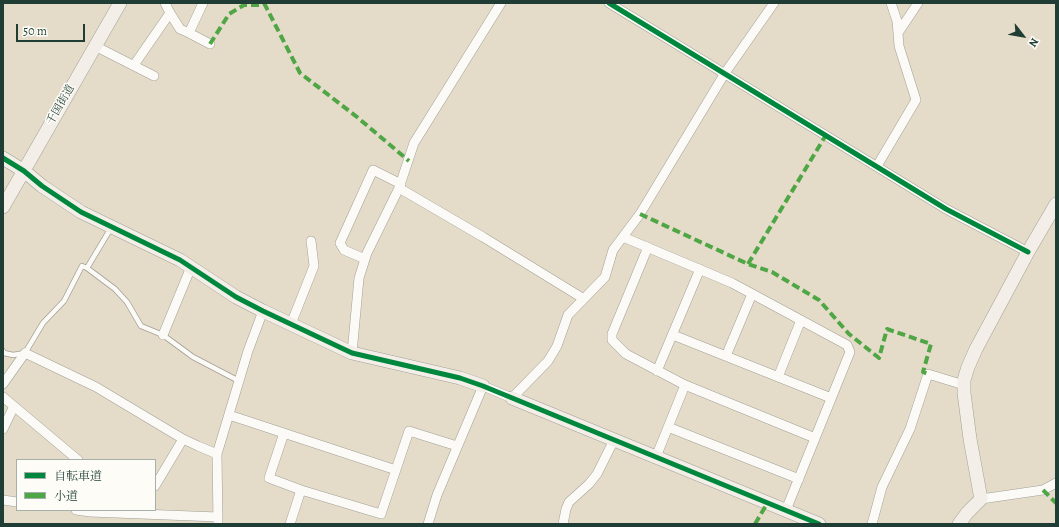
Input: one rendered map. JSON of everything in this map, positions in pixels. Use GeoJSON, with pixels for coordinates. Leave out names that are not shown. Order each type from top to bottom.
{"type":"FeatureCollection","features":[{"type":"Feature","properties":{"kind":"street","name":"千国街道"},"geometry":{"type":"LineString","coordinates":[[3,207],[120,3]]}},
{"type":"Feature","properties":{"kind":"street"},"geometry":{"type":"LineString","coordinates":[[165,3],[180,29],[210,44]]}},
{"type":"Feature","properties":{"kind":"street"},"geometry":{"type":"LineString","coordinates":[[189,34],[203,3]]}},
{"type":"Feature","properties":{"kind":"street"},"geometry":{"type":"LineString","coordinates":[[352,353],[359,278],[367,253],[400,186],[414,143],[501,3]]}},
{"type":"Feature","properties":{"kind":"street"},"geometry":{"type":"LineString","coordinates":[[609,3],[946,209],[1028,252]]}},
{"type":"Feature","properties":{"kind":"street"},"geometry":{"type":"LineString","coordinates":[[512,398],[548,361],[557,346],[568,315],[605,277],[613,250],[640,214],[725,73],[774,3]]}},
{"type":"Feature","properties":{"kind":"street"},"geometry":{"type":"LineString","coordinates":[[877,166],[916,100],[899,46],[897,21],[891,3]]}},
{"type":"Feature","properties":{"kind":"street"},"geometry":{"type":"LineString","coordinates":[[898,33],[918,3]]}},
{"type":"Feature","properties":{"kind":"street"},"geometry":{"type":"LineString","coordinates":[[134,66],[170,13]]}},
{"type":"Feature","properties":{"kind":"street"},"geometry":{"type":"LineString","coordinates":[[95,46],[154,76]]}},
{"type":"Feature","properties":{"kind":"street"},"geometry":{"type":"LineString","coordinates":[[3,158],[24,171],[42,186],[75,208],[191,267],[262,311],[352,353],[460,378],[483,386],[820,524]]}},
{"type":"Feature","properties":{"kind":"street"},"geometry":{"type":"LineString","coordinates":[[365,259],[344,250],[340,243],[373,170],[584,300]]}},
{"type":"Feature","properties":{"kind":"street"},"geometry":{"type":"LineString","coordinates":[[981,499],[970,439],[964,394],[964,385],[968,367],[976,349],[1028,252],[1056,204]]}},
{"type":"Feature","properties":{"kind":"street"},"geometry":{"type":"LineString","coordinates":[[623,237],[732,282],[847,345],[850,352],[786,510]]}},
{"type":"Feature","properties":{"kind":"street"},"geometry":{"type":"LineString","coordinates":[[291,324],[314,266],[311,241]]}},
{"type":"Feature","properties":{"kind":"street"},"geometry":{"type":"LineString","coordinates":[[648,247],[612,334],[612,340],[626,354],[685,386],[815,438]]}},
{"type":"Feature","properties":{"kind":"street"},"geometry":{"type":"LineString","coordinates":[[163,335],[191,267]]}},
{"type":"Feature","properties":{"kind":"street"},"geometry":{"type":"LineString","coordinates":[[657,371],[700,269]]}},
{"type":"Feature","properties":{"kind":"street"},"geometry":{"type":"LineString","coordinates":[[726,356],[752,294]]}},
{"type":"Feature","properties":{"kind":"street"},"geometry":{"type":"LineString","coordinates":[[90,511],[140,512],[218,521],[217,454],[262,311]]}},
{"type":"Feature","properties":{"kind":"street"},"geometry":{"type":"LineString","coordinates":[[778,377],[801,320]]}},
{"type":"Feature","properties":{"kind":"street"},"geometry":{"type":"LineString","coordinates":[[673,335],[831,398]]}},
{"type":"Feature","properties":{"kind":"street"},"geometry":{"type":"LineString","coordinates":[[3,384],[25,353],[96,387],[183,438],[217,454]]}},
{"type":"Feature","properties":{"kind":"street"},"geometry":{"type":"LineString","coordinates":[[872,524],[882,487],[910,429],[928,374],[964,385]]}},
{"type":"Feature","properties":{"kind":"street"},"geometry":{"type":"LineString","coordinates":[[428,524],[437,495],[456,446],[483,386]]}},
{"type":"Feature","properties":{"kind":"street"},"geometry":{"type":"LineString","coordinates":[[656,457],[685,386]]}},
{"type":"Feature","properties":{"kind":"street"},"geometry":{"type":"LineString","coordinates":[[3,397],[77,459]]}},
{"type":"Feature","properties":{"kind":"street"},"geometry":{"type":"LineString","coordinates":[[3,429],[14,406]]}},
{"type":"Feature","properties":{"kind":"street"},"geometry":{"type":"LineString","coordinates":[[229,415],[396,470]]}},
{"type":"Feature","properties":{"kind":"street"},"geometry":{"type":"LineString","coordinates":[[668,427],[798,479]]}},
{"type":"Feature","properties":{"kind":"street"},"geometry":{"type":"LineString","coordinates":[[284,433],[269,478],[301,490],[381,514],[409,431],[456,446]]}},
{"type":"Feature","properties":{"kind":"street"},"geometry":{"type":"LineString","coordinates":[[156,484],[183,438]]}},
{"type":"Feature","properties":{"kind":"street"},"geometry":{"type":"LineString","coordinates":[[563,524],[569,502],[589,484],[597,474],[614,440]]}},
{"type":"Feature","properties":{"kind":"street"},"geometry":{"type":"LineString","coordinates":[[959,524],[967,513],[981,499],[1044,490],[1056,483]]}},
{"type":"Feature","properties":{"kind":"street"},"geometry":{"type":"LineString","coordinates":[[290,524],[301,490]]}},
{"type":"Feature","properties":{"kind":"street"},"geometry":{"type":"LineString","coordinates":[[3,500],[16,502]]}},
{"type":"Feature","properties":{"kind":"lane"},"geometry":{"type":"LineString","coordinates":[[87,268],[112,227]]}},
{"type":"Feature","properties":{"kind":"lane"},"geometry":{"type":"LineString","coordinates":[[3,351],[4,353],[13,355],[25,353],[43,323],[64,301],[82,266],[87,268],[114,289],[126,302],[141,326],[163,335],[193,357],[239,381]]}},
{"type":"Feature","properties":{"kind":"marked path"},"geometry":{"type":"LineString","coordinates":[[210,44],[229,14],[244,5],[260,5],[262,3]]}},
{"type":"Feature","properties":{"kind":"marked path"},"geometry":{"type":"LineString","coordinates":[[264,3],[300,73],[357,117],[409,161]]}},
{"type":"Feature","properties":{"kind":"marked path"},"geometry":{"type":"LineString","coordinates":[[748,264],[826,135]]}},
{"type":"Feature","properties":{"kind":"marked path"},"geometry":{"type":"LineString","coordinates":[[640,214],[748,264],[772,272],[819,300],[849,334],[879,358],[887,329],[931,344],[923,372],[928,374]]}},
{"type":"Feature","properties":{"kind":"marked path"},"geometry":{"type":"LineString","coordinates":[[1043,490],[1056,503]]}},
{"type":"Feature","properties":{"kind":"marked path"},"geometry":{"type":"LineString","coordinates":[[755,524],[768,502]]}},
{"type":"Feature","properties":{"kind":"cycle path"},"geometry":{"type":"LineString","coordinates":[[609,3],[946,209],[1028,252]]}},
{"type":"Feature","properties":{"kind":"cycle path"},"geometry":{"type":"LineString","coordinates":[[3,158],[24,171],[42,186],[81,212],[180,260],[236,297],[352,353],[460,378],[483,386],[819,524]]}}]}
